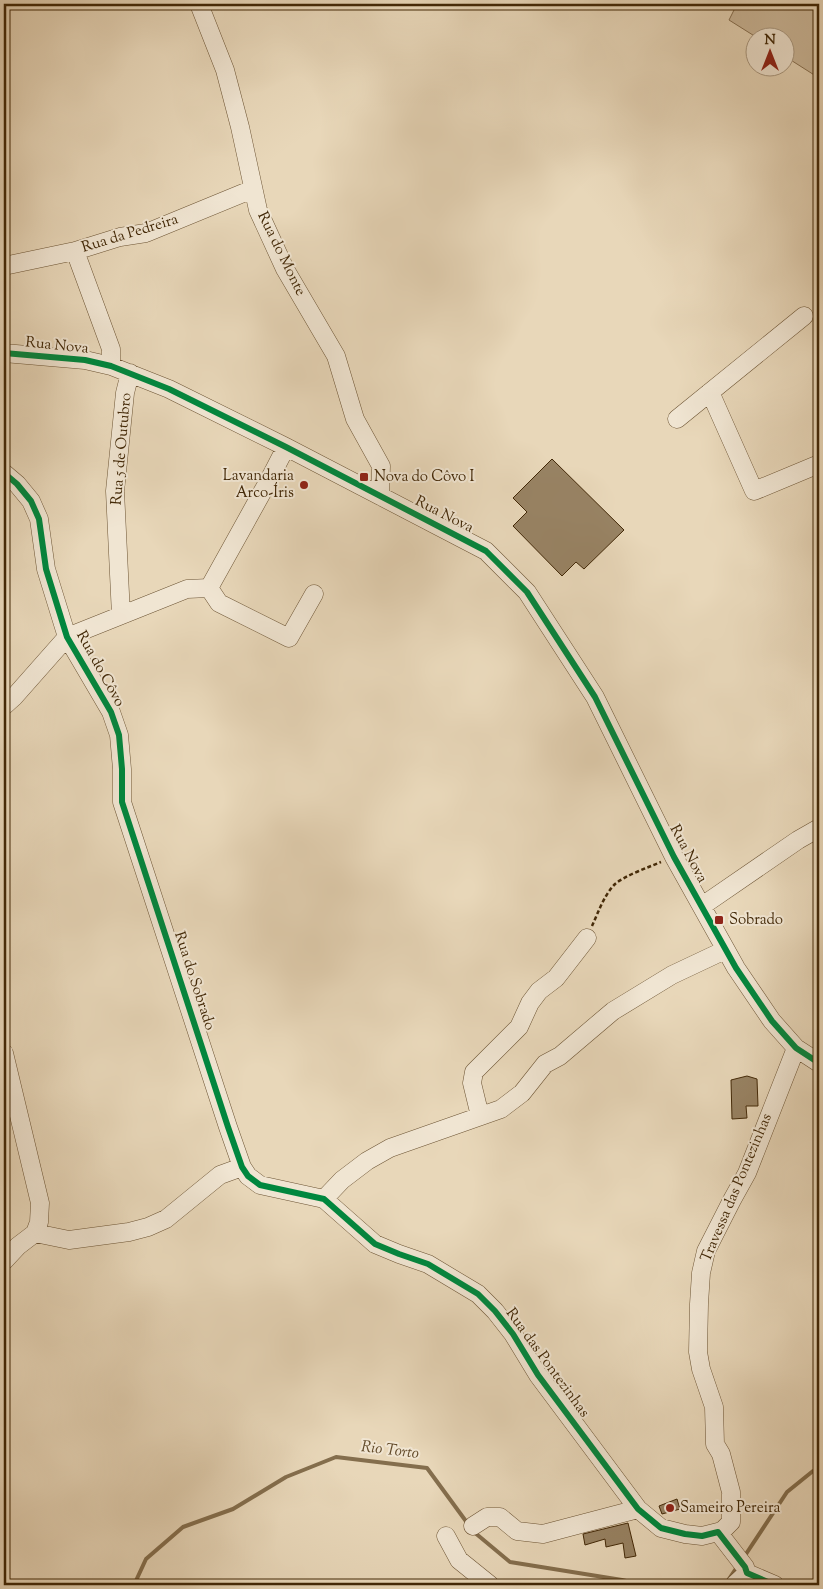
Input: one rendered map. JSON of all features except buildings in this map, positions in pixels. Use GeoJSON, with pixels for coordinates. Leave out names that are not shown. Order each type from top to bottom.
{"type":"FeatureCollection","features":[{"type":"Feature","properties":{"kind":"street","name":"Rua do Monte"},"geometry":{"type":"LineString","coordinates":[[199,4],[225,70],[240,127],[258,210],[278,254],[336,356],[356,419],[381,466],[380,496]]}},
{"type":"Feature","properties":{"kind":"street","name":"Rua da Pedreira"},"geometry":{"type":"LineString","coordinates":[[4,266],[75,251],[146,232],[253,189]]}},
{"type":"Feature","properties":{"kind":"street"},"geometry":{"type":"LineString","coordinates":[[75,251],[111,349],[112,366]]}},
{"type":"Feature","properties":{"kind":"street"},"geometry":{"type":"LineString","coordinates":[[677,419],[804,316]]}},
{"type":"Feature","properties":{"kind":"street","name":"Rua Nova"},"geometry":{"type":"LineString","coordinates":[[4,353],[85,360],[112,366],[169,389],[286,447],[486,551],[527,592],[595,697],[674,857],[725,950],[772,1021],[796,1048],[819,1063]]}},
{"type":"Feature","properties":{"kind":"street","name":"Rua 5 de Outubro"},"geometry":{"type":"LineString","coordinates":[[121,615],[115,491],[125,393],[130,373]]}},
{"type":"Feature","properties":{"kind":"street"},"geometry":{"type":"LineString","coordinates":[[710,392],[754,491],[819,464]]}},
{"type":"Feature","properties":{"kind":"street"},"geometry":{"type":"LineString","coordinates":[[209,588],[270,480],[286,447]]}},
{"type":"Feature","properties":{"kind":"street","name":"Rua do Côvo"},"geometry":{"type":"LineString","coordinates":[[4,473],[31,500],[39,519],[46,569],[67,637],[114,720],[119,735],[122,802]]}},
{"type":"Feature","properties":{"kind":"street"},"geometry":{"type":"LineString","coordinates":[[4,706],[67,637],[187,589],[209,588]]}},
{"type":"Feature","properties":{"kind":"street"},"geometry":{"type":"LineString","coordinates":[[209,588],[220,604],[289,638],[314,594]]}},
{"type":"Feature","properties":{"kind":"street","name":"Rua do Sobrado"},"geometry":{"type":"LineString","coordinates":[[122,802],[242,1167]]}},
{"type":"Feature","properties":{"kind":"street"},"geometry":{"type":"LineString","coordinates":[[702,906],[819,828]]}},
{"type":"Feature","properties":{"kind":"street"},"geometry":{"type":"LineString","coordinates":[[480,1116],[472,1084],[474,1072],[519,1026],[530,1003],[539,992],[556,978],[586,938]]}},
{"type":"Feature","properties":{"kind":"street"},"geometry":{"type":"LineString","coordinates":[[324,1199],[342,1180],[367,1161],[390,1148],[501,1109],[522,1093],[545,1064],[560,1056],[613,1011],[672,975],[725,950]]}},
{"type":"Feature","properties":{"kind":"street","name":"Travessa das Pontezinhas"},"geometry":{"type":"LineString","coordinates":[[722,1537],[723,1530],[731,1522],[731,1492],[721,1454],[715,1444],[714,1407],[701,1369],[698,1352],[702,1273],[706,1251],[747,1173],[796,1048]]}},
{"type":"Feature","properties":{"kind":"street"},"geometry":{"type":"LineString","coordinates":[[4,1053],[40,1203],[39,1222],[35,1234],[4,1259]]}},
{"type":"Feature","properties":{"kind":"street"},"geometry":{"type":"LineString","coordinates":[[35,1234],[69,1240],[148,1228],[166,1219],[220,1175],[242,1167]]}},
{"type":"Feature","properties":{"kind":"street","name":"Rua das Pontezinhas"},"geometry":{"type":"LineString","coordinates":[[242,1167],[248,1176],[260,1184],[324,1199],[375,1244],[428,1264],[478,1294],[514,1334],[538,1375],[638,1509],[661,1528],[685,1534],[722,1537]]}},
{"type":"Feature","properties":{"kind":"street"},"geometry":{"type":"LineString","coordinates":[[472,1526],[487,1517],[500,1517],[518,1530],[543,1534],[638,1509]]}},
{"type":"Feature","properties":{"kind":"street"},"geometry":{"type":"LineString","coordinates":[[446,1536],[459,1560],[490,1585]]}},
{"type":"Feature","properties":{"kind":"street"},"geometry":{"type":"LineString","coordinates":[[722,1537],[746,1570],[775,1585]]}},
{"type":"Feature","properties":{"kind":"street"},"geometry":{"type":"LineString","coordinates":[[734,1585],[746,1570]]}},
{"type":"Feature","properties":{"kind":"path"},"geometry":{"type":"LineString","coordinates":[[586,938],[615,884],[674,857]]}},
{"type":"Feature","properties":{"kind":"shaded area"},"geometry":{"type":"Polygon","coordinates":[[[737,4],[819,4],[819,78],[796,63],[796,28],[746,28],[746,31],[729,20],[737,4]]]}},
{"type":"Feature","properties":{"kind":"waterway","name":"Rio Torto"},"geometry":{"type":"LineString","coordinates":[[134,1585],[146,1559],[183,1527],[233,1509],[286,1477],[336,1457],[427,1468],[468,1524]]}},
{"type":"Feature","properties":{"kind":"waterway","name":"Rio Torto"},"geometry":{"type":"LineString","coordinates":[[744,1557],[787,1492],[813,1471],[819,1473]]}},
{"type":"Feature","properties":{"kind":"waterway","name":"Rio Torto"},"geometry":{"type":"LineString","coordinates":[[474,1532],[510,1562],[643,1585]]}},
{"type":"Feature","properties":{"kind":"waterway","name":"Rio Torto"},"geometry":{"type":"LineString","coordinates":[[725,1585],[737,1567]]}},
{"type":"Feature","properties":{"kind":"cycle path"},"geometry":{"type":"LineString","coordinates":[[4,353],[85,360],[111,366],[169,389],[286,447],[486,551],[527,592],[595,697],[674,857],[736,968],[772,1021],[796,1048],[819,1063]]}},
{"type":"Feature","properties":{"kind":"cycle path"},"geometry":{"type":"LineString","coordinates":[[4,473],[17,484],[31,501],[39,519],[46,569],[67,637],[111,712],[119,735],[122,802],[228,1127],[242,1167],[248,1176],[260,1185],[324,1199],[375,1244],[428,1264],[478,1294],[495,1311],[513,1334],[538,1375],[638,1509],[661,1528],[702,1536],[718,1532],[745,1567],[747,1573],[775,1585]]}},
{"type":"Feature","properties":{"kind":"place","name":"Nova do Côvo I"},"geometry":{"type":"Point","coordinates":[364,477]}},
{"type":"Feature","properties":{"kind":"place","name":"Lavandaria Arco-Íris"},"geometry":{"type":"Point","coordinates":[304,485]}},
{"type":"Feature","properties":{"kind":"place","name":"Sobrado"},"geometry":{"type":"Point","coordinates":[719,920]}},
{"type":"Feature","properties":{"kind":"place","name":"Sameiro Pereira"},"geometry":{"type":"Point","coordinates":[670,1508]}}]}
